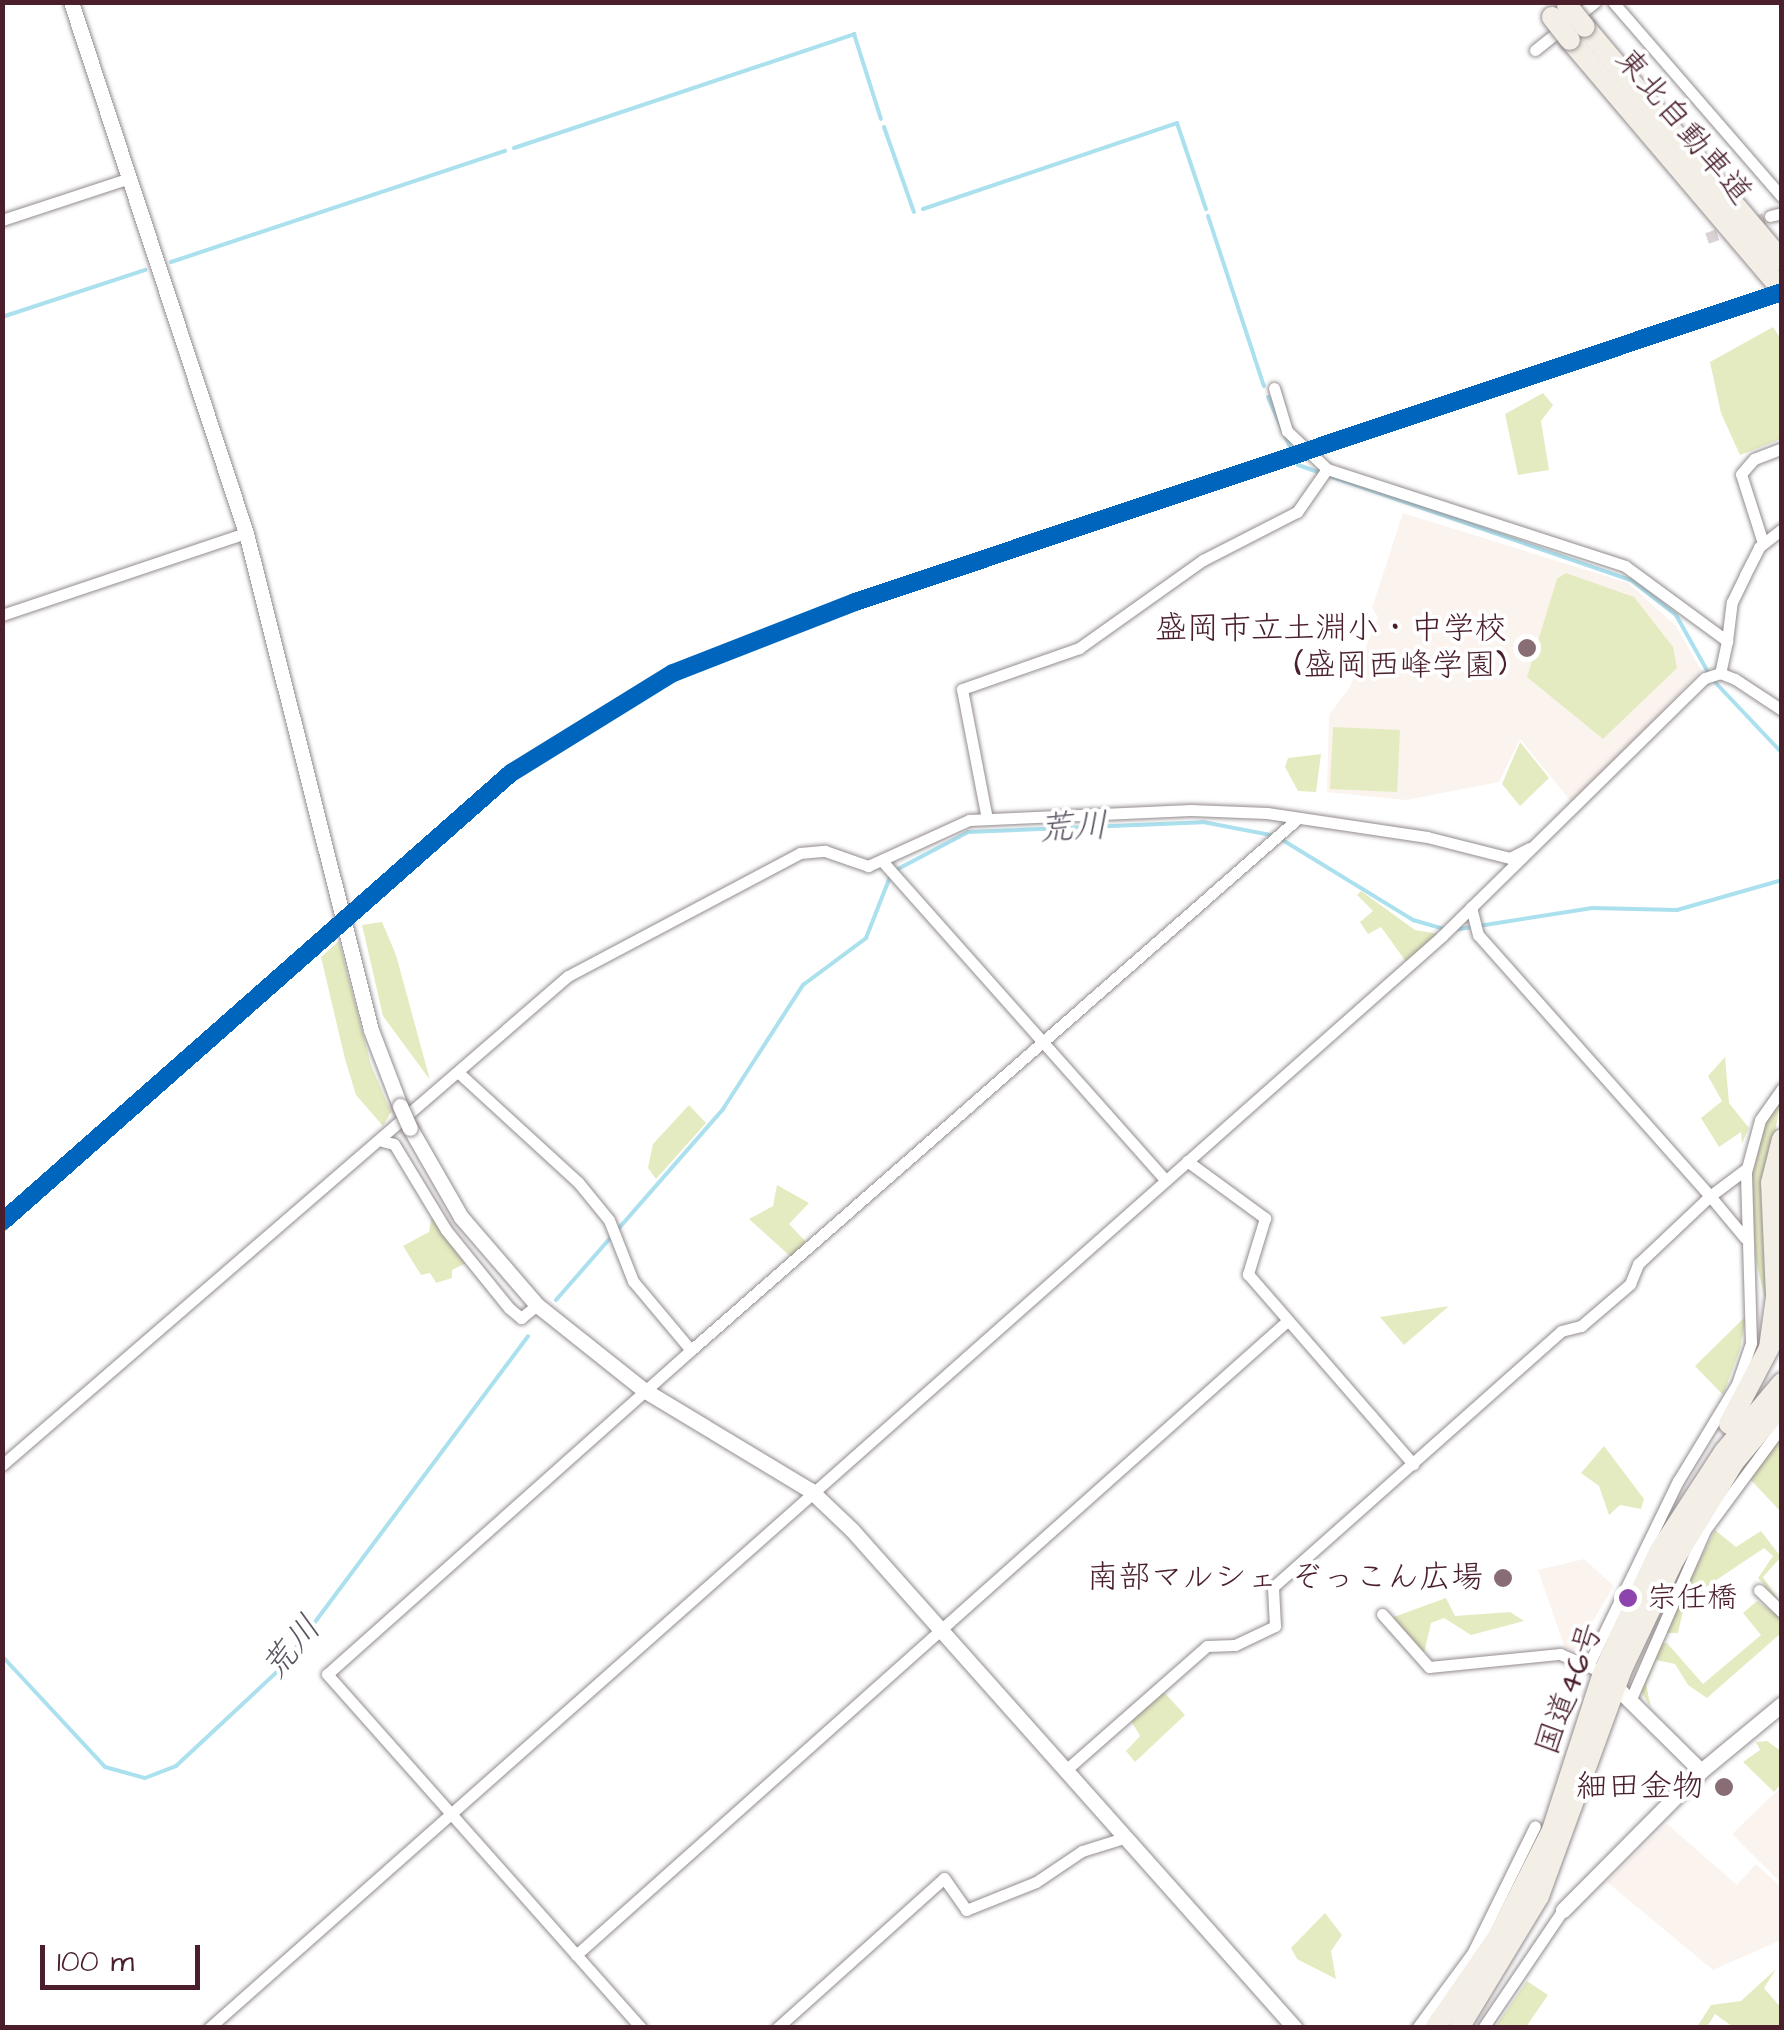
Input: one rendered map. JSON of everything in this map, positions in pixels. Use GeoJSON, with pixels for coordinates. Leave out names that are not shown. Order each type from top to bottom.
{"type":"FeatureCollection","features":[{"type":"Feature","properties":{"kind":"highway","name":"東北自動車道"},"geometry":{"type":"LineString","coordinates":[[1556,7],[1778,270]]}},
{"type":"Feature","properties":{"kind":"highway","name":"東北自動車道"},"geometry":{"type":"LineString","coordinates":[[1578,34],[1764,240],[1778,270]]}},
{"type":"Feature","properties":{"kind":"highway"},"geometry":{"type":"LineString","coordinates":[[1679,1518],[1769,1348],[1776,1296],[1770,1183],[1782,1139]]}},
{"type":"Feature","properties":{"kind":"highway","name":"国道46号"},"geometry":{"type":"LineString","coordinates":[[1435,2028],[1498,1938],[1531,1874],[1679,1518],[1782,1383]]}},
{"type":"Feature","properties":{"kind":"highway","name":"国道46号"},"geometry":{"type":"LineString","coordinates":[[1459,2028],[1539,1896],[1588,1777],[1609,1682],[1674,1560],[1734,1462],[1782,1405]]}},
{"type":"Feature","properties":{"kind":"street"},"geometry":{"type":"LineString","coordinates":[[70,2],[246,533],[371,1030],[410,1128],[461,1217],[537,1305],[644,1390],[810,1490],[941,1628],[1295,2028]]}},
{"type":"Feature","properties":{"kind":"street"},"geometry":{"type":"LineString","coordinates":[[1536,50],[1595,2]]}},
{"type":"Feature","properties":{"kind":"street"},"geometry":{"type":"LineString","coordinates":[[1614,2],[1782,197]]}},
{"type":"Feature","properties":{"kind":"street"},"geometry":{"type":"LineString","coordinates":[[2,220],[130,178]]}},
{"type":"Feature","properties":{"kind":"street"},"geometry":{"type":"LineString","coordinates":[[1274,388],[1288,431],[1326,470],[1610,559],[1727,640]]}},
{"type":"Feature","properties":{"kind":"street"},"geometry":{"type":"LineString","coordinates":[[1763,544],[1741,474],[1754,459],[1782,448]]}},
{"type":"Feature","properties":{"kind":"street"},"geometry":{"type":"LineString","coordinates":[[987,820],[962,689],[1078,648],[1203,560],[1297,512],[1326,470]]}},
{"type":"Feature","properties":{"kind":"street"},"geometry":{"type":"LineString","coordinates":[[209,2028],[782,1522],[810,1490],[1442,936],[1540,843],[1714,675],[1727,640],[1732,602],[1763,544],[1782,529]]}},
{"type":"Feature","properties":{"kind":"street"},"geometry":{"type":"LineString","coordinates":[[2,615],[246,533]]}},
{"type":"Feature","properties":{"kind":"street"},"geometry":{"type":"LineString","coordinates":[[1714,675],[1782,710]]}},
{"type":"Feature","properties":{"kind":"street"},"geometry":{"type":"LineString","coordinates":[[889,870],[969,820],[1192,810],[1427,837],[1510,858],[1540,843]]}},
{"type":"Feature","properties":{"kind":"street"},"geometry":{"type":"LineString","coordinates":[[642,2028],[328,1674],[1272,835],[1296,820]]}},
{"type":"Feature","properties":{"kind":"street"},"geometry":{"type":"LineString","coordinates":[[2,1465],[460,1074],[568,976],[784,861],[812,850],[889,870],[1038,1042],[1165,1180]]}},
{"type":"Feature","properties":{"kind":"street"},"geometry":{"type":"LineString","coordinates":[[1472,906],[1475,924],[1745,1238]]}},
{"type":"Feature","properties":{"kind":"street"},"geometry":{"type":"LineString","coordinates":[[460,1074],[578,1182],[614,1230],[632,1280],[691,1350]]}},
{"type":"Feature","properties":{"kind":"street"},"geometry":{"type":"LineString","coordinates":[[1609,1682],[1678,1481],[1737,1384],[1750,1343],[1746,1169],[1760,1120],[1782,1088]]}},
{"type":"Feature","properties":{"kind":"street"},"geometry":{"type":"LineString","coordinates":[[382,1141],[394,1144],[446,1230],[509,1308],[521,1318],[537,1305]]}},
{"type":"Feature","properties":{"kind":"street"},"geometry":{"type":"LineString","coordinates":[[1187,1161],[1265,1218],[1248,1274],[1413,1464]]}},
{"type":"Feature","properties":{"kind":"street"},"geometry":{"type":"LineString","coordinates":[[1067,1769],[1207,1646],[1235,1646],[1275,1626],[1273,1587],[1561,1330],[1581,1326],[1630,1284],[1638,1264],[1710,1196],[1746,1169]]}},
{"type":"Feature","properties":{"kind":"street"},"geometry":{"type":"LineString","coordinates":[[576,1954],[1286,1320]]}},
{"type":"Feature","properties":{"kind":"street"},"geometry":{"type":"LineString","coordinates":[[1609,1682],[1705,1530],[1782,1426]]}},
{"type":"Feature","properties":{"kind":"street"},"geometry":{"type":"LineString","coordinates":[[1759,1590],[1782,1612]]}},
{"type":"Feature","properties":{"kind":"street"},"geometry":{"type":"LineString","coordinates":[[1382,1614],[1429,1667],[1560,1654],[1609,1682],[1702,1771]]}},
{"type":"Feature","properties":{"kind":"street"},"geometry":{"type":"LineString","coordinates":[[1483,2028],[1564,1910],[1702,1771],[1782,1704]]}},
{"type":"Feature","properties":{"kind":"street"},"geometry":{"type":"LineString","coordinates":[[1417,2028],[1472,1952],[1535,1826]]}},
{"type":"Feature","properties":{"kind":"street"},"geometry":{"type":"LineString","coordinates":[[777,2028],[944,1878],[966,1910],[1036,1882],[1082,1851],[1127,1838]]}},
{"type":"Feature","properties":{"kind":"shaded area","name":"盛岡市立土淵小・中学校 (盛岡西峰学園)"},"geometry":{"type":"Polygon","coordinates":[[[1403,513],[1628,583],[1676,626],[1701,670],[1574,805],[1520,739],[1499,782],[1406,800],[1327,792],[1329,715],[1350,687],[1378,617],[1372,608],[1403,513]]]}},
{"type":"Feature","properties":{"kind":"shaded area"},"geometry":{"type":"Polygon","coordinates":[[[1584,1559],[1614,1586],[1575,1650],[1565,1648],[1538,1570],[1584,1559]]]}},
{"type":"Feature","properties":{"kind":"shaded area"},"geometry":{"type":"Polygon","coordinates":[[[1781,1787],[1781,1883],[1732,1834],[1781,1787]]]}},
{"type":"Feature","properties":{"kind":"shaded area"},"geometry":{"type":"Polygon","coordinates":[[[1667,1824],[1737,1885],[1756,1864],[1781,1887],[1781,1940],[1713,1970],[1607,1882],[1667,1824]]]}},
{"type":"Feature","properties":{"kind":"green space"},"geometry":{"type":"Polygon","coordinates":[[[1773,327],[1781,339],[1781,439],[1740,455],[1721,413],[1710,362],[1773,327]]]}},
{"type":"Feature","properties":{"kind":"green space"},"geometry":{"type":"Polygon","coordinates":[[[1543,393],[1553,405],[1541,421],[1549,470],[1518,475],[1505,414],[1543,393]]]}},
{"type":"Feature","properties":{"kind":"green space"},"geometry":{"type":"Polygon","coordinates":[[[1566,573],[1634,597],[1673,647],[1677,668],[1603,739],[1527,677],[1557,579],[1566,573]]]}},
{"type":"Feature","properties":{"kind":"green space"},"geometry":{"type":"Polygon","coordinates":[[[1333,727],[1400,730],[1397,792],[1330,789],[1333,727]]]}},
{"type":"Feature","properties":{"kind":"green space"},"geometry":{"type":"Polygon","coordinates":[[[1520,742],[1549,778],[1520,806],[1502,784],[1520,742]]]}},
{"type":"Feature","properties":{"kind":"green space"},"geometry":{"type":"Polygon","coordinates":[[[1321,754],[1316,792],[1298,791],[1285,767],[1288,758],[1321,754]]]}},
{"type":"Feature","properties":{"kind":"green space"},"geometry":{"type":"Polygon","coordinates":[[[1361,891],[1415,930],[1439,934],[1407,963],[1381,927],[1368,934],[1360,922],[1373,911],[1357,895],[1361,891]]]}},
{"type":"Feature","properties":{"kind":"green space"},"geometry":{"type":"Polygon","coordinates":[[[382,922],[396,955],[430,1080],[383,1016],[362,925],[382,922]]]}},
{"type":"Feature","properties":{"kind":"green space"},"geometry":{"type":"Polygon","coordinates":[[[339,941],[371,1065],[391,1112],[383,1126],[356,1095],[345,1059],[321,957],[339,941]]]}},
{"type":"Feature","properties":{"kind":"green space"},"geometry":{"type":"Polygon","coordinates":[[[1725,1057],[1729,1103],[1749,1128],[1742,1143],[1741,1132],[1719,1147],[1701,1118],[1722,1101],[1708,1076],[1725,1057]]]}},
{"type":"Feature","properties":{"kind":"green space"},"geometry":{"type":"Polygon","coordinates":[[[1781,1098],[1774,1138],[1767,1307],[1755,1256],[1752,1173],[1765,1122],[1781,1098]]]}},
{"type":"Feature","properties":{"kind":"green space"},"geometry":{"type":"Polygon","coordinates":[[[689,1105],[706,1123],[656,1179],[648,1168],[653,1144],[689,1105]]]}},
{"type":"Feature","properties":{"kind":"green space"},"geometry":{"type":"Polygon","coordinates":[[[777,1185],[809,1203],[789,1224],[807,1243],[791,1257],[749,1219],[773,1206],[777,1185]]]}},
{"type":"Feature","properties":{"kind":"green space"},"geometry":{"type":"Polygon","coordinates":[[[432,1215],[466,1263],[452,1270],[452,1278],[436,1283],[430,1273],[421,1275],[403,1246],[429,1232],[432,1215]]]}},
{"type":"Feature","properties":{"kind":"green space"},"geometry":{"type":"Polygon","coordinates":[[[1449,1306],[1404,1345],[1380,1317],[1449,1306]]]}},
{"type":"Feature","properties":{"kind":"green space"},"geometry":{"type":"Polygon","coordinates":[[[1746,1316],[1740,1349],[1723,1395],[1695,1366],[1746,1316]]]}},
{"type":"Feature","properties":{"kind":"green space"},"geometry":{"type":"Polygon","coordinates":[[[1781,1438],[1781,1512],[1750,1479],[1781,1438]]]}},
{"type":"Feature","properties":{"kind":"green space"},"geometry":{"type":"Polygon","coordinates":[[[1604,1446],[1644,1499],[1641,1509],[1620,1505],[1609,1515],[1599,1486],[1581,1473],[1604,1446]]]}},
{"type":"Feature","properties":{"kind":"green space"},"geometry":{"type":"Polygon","coordinates":[[[1715,1530],[1736,1547],[1761,1531],[1781,1557],[1763,1577],[1781,1604],[1758,1578],[1773,1556],[1764,1548],[1703,1589],[1698,1607],[1683,1611],[1678,1633],[1663,1633],[1715,1530]]]}},
{"type":"Feature","properties":{"kind":"green space"},"geometry":{"type":"Polygon","coordinates":[[[1446,1598],[1455,1616],[1510,1612],[1524,1621],[1471,1635],[1444,1618],[1431,1623],[1423,1657],[1391,1618],[1446,1598]]]}},
{"type":"Feature","properties":{"kind":"green space"},"geometry":{"type":"Polygon","coordinates":[[[1757,1601],[1781,1618],[1781,1633],[1707,1698],[1688,1685],[1675,1664],[1656,1660],[1646,1684],[1651,1708],[1639,1688],[1656,1645],[1667,1643],[1703,1684],[1761,1635],[1743,1613],[1757,1601]]]}},
{"type":"Feature","properties":{"kind":"green space"},"geometry":{"type":"Polygon","coordinates":[[[1163,1691],[1185,1715],[1135,1762],[1126,1751],[1140,1736],[1130,1719],[1163,1691]]]}},
{"type":"Feature","properties":{"kind":"green space"},"geometry":{"type":"Polygon","coordinates":[[[1767,1741],[1781,1751],[1781,1784],[1774,1792],[1743,1762],[1760,1750],[1756,1742],[1767,1741]]]}},
{"type":"Feature","properties":{"kind":"green space"},"geometry":{"type":"Polygon","coordinates":[[[1325,1913],[1342,1935],[1331,1951],[1336,1979],[1297,1959],[1291,1948],[1325,1913]]]}},
{"type":"Feature","properties":{"kind":"green space"},"geometry":{"type":"Polygon","coordinates":[[[1776,1969],[1764,1988],[1781,2008],[1781,2027],[1733,2027],[1715,2014],[1707,2027],[1697,2027],[1711,2005],[1741,2001],[1776,1969]]]}},
{"type":"Feature","properties":{"kind":"green space"},"geometry":{"type":"Polygon","coordinates":[[[1527,1981],[1548,1995],[1526,2027],[1495,2027],[1527,1981]]]}},
{"type":"Feature","properties":{"kind":"waterway"},"geometry":{"type":"LineString","coordinates":[[514,148],[854,34],[881,119]]}},
{"type":"Feature","properties":{"kind":"waterway"},"geometry":{"type":"LineString","coordinates":[[923,209],[1177,123],[1206,209]]}},
{"type":"Feature","properties":{"kind":"waterway"},"geometry":{"type":"LineString","coordinates":[[884,127],[914,212]]}},
{"type":"Feature","properties":{"kind":"waterway"},"geometry":{"type":"LineString","coordinates":[[171,262],[505,151]]}},
{"type":"Feature","properties":{"kind":"waterway"},"geometry":{"type":"LineString","coordinates":[[1208,216],[1264,386]]}},
{"type":"Feature","properties":{"kind":"waterway"},"geometry":{"type":"LineString","coordinates":[[2,317],[145,270]]}},
{"type":"Feature","properties":{"kind":"waterway"},"geometry":{"type":"LineString","coordinates":[[1268,397],[1298,465],[1631,580],[1676,615],[1708,672]]}},
{"type":"Feature","properties":{"kind":"waterway"},"geometry":{"type":"LineString","coordinates":[[1713,680],[1782,753]]}},
{"type":"Feature","properties":{"kind":"waterway","name":"荒川"},"geometry":{"type":"LineString","coordinates":[[896,870],[968,832],[1203,822],[1276,836],[1413,920],[1444,929]]}},
{"type":"Feature","properties":{"kind":"waterway","name":"荒川"},"geometry":{"type":"LineString","coordinates":[[556,1300],[723,1109],[803,985],[866,938],[890,877]]}},
{"type":"Feature","properties":{"kind":"waterway","name":"荒川"},"geometry":{"type":"LineString","coordinates":[[1453,930],[1592,908],[1677,910],[1782,880]]}},
{"type":"Feature","properties":{"kind":"waterway","name":"荒川"},"geometry":{"type":"LineString","coordinates":[[2,1656],[105,1767],[145,1778],[176,1766],[280,1669],[528,1336]]}},
{"type":"Feature","properties":{"kind":"tunnel"},"geometry":{"type":"LineString","coordinates":[[1707,238],[1770,216]]}},
{"type":"Feature","properties":{"kind":"transit line"},"geometry":{"type":"LineString","coordinates":[[2,1222],[511,773],[673,673],[855,602],[1782,292]]}},
{"type":"Feature","properties":{"kind":"place","name":"盛岡市立土淵小・中学校 (盛岡西峰学園)"},"geometry":{"type":"Point","coordinates":[1527,648]}},
{"type":"Feature","properties":{"kind":"place","name":"南部マルシェ ぞっこん広場"},"geometry":{"type":"Point","coordinates":[1503,1578]}},
{"type":"Feature","properties":{"kind":"place","name":"宗任橋"},"geometry":{"type":"Point","coordinates":[1628,1598]}},
{"type":"Feature","properties":{"kind":"place","name":"細田金物"},"geometry":{"type":"Point","coordinates":[1724,1787]}}]}
